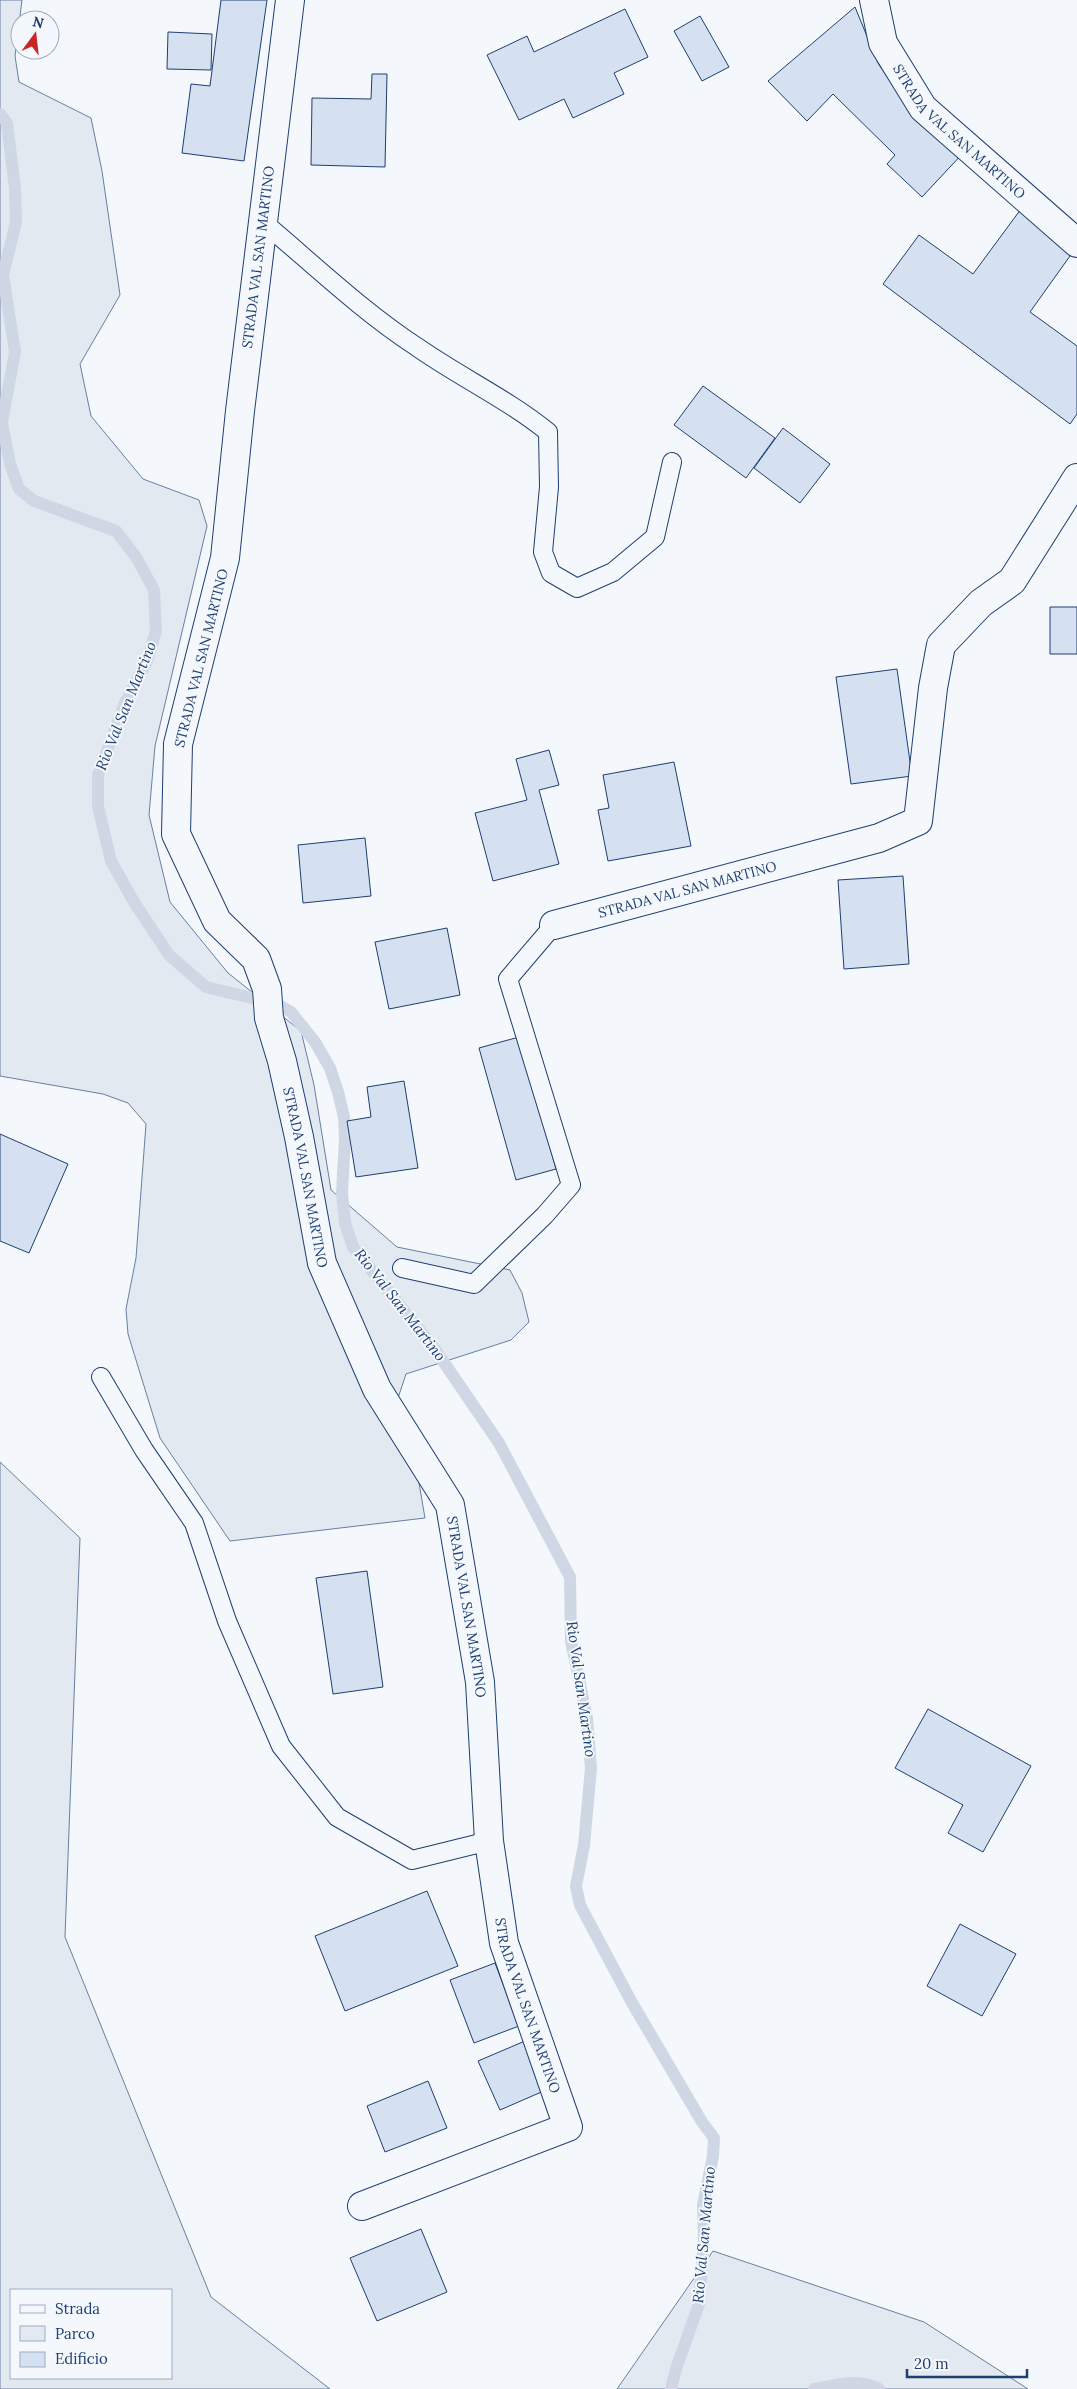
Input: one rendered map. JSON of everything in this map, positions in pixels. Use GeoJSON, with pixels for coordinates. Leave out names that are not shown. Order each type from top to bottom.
{"type":"FeatureCollection","features":[{"type":"Feature","properties":{"kind":"street","name":"STRADA VAL SAN MARTINO"},"geometry":{"type":"LineString","coordinates":[[290,0],[240,411],[225,558],[178,744],[176,834],[217,921],[256,959],[267,989],[269,1018],[282,1061],[322,1263],[377,1389],[450,1506],[480,1682],[490,1841],[504,1943],[568,2127],[362,2206]]}},
{"type":"Feature","properties":{"kind":"street","name":"STRADA VAL SAN MARTINO"},"geometry":{"type":"LineString","coordinates":[[874,0],[883,43],[923,108],[1077,243]]}},
{"type":"Feature","properties":{"kind":"street","name":"STRADA VAL SAN MARTINO"},"geometry":{"type":"LineString","coordinates":[[554,925],[879,838],[918,821],[933,688],[941,645],[981,604],[1012,581],[1077,478]]}},
{"type":"Feature","properties":{"kind":"lane"},"geometry":{"type":"LineString","coordinates":[[263,222],[369,311],[416,347],[527,416],[548,432],[549,487],[543,552],[551,574],[577,588],[612,572],[655,537],[672,462]]}},
{"type":"Feature","properties":{"kind":"lane","name":"STRADA VAL SAN MARTINO"},"geometry":{"type":"LineString","coordinates":[[402,1268],[474,1284],[545,1215],[571,1185],[508,979],[554,925]]}},
{"type":"Feature","properties":{"kind":"lane"},"geometry":{"type":"LineString","coordinates":[[101,1377],[144,1450],[194,1523],[226,1621],[281,1746],[337,1818],[412,1860],[490,1841]]}},
{"type":"Feature","properties":{"kind":"green space"},"geometry":{"type":"Polygon","coordinates":[[[0,0],[22,0],[21,10],[10,10],[10,60],[16,60],[19,82],[91,118],[102,171],[120,295],[80,364],[91,416],[143,479],[199,500],[207,526],[155,746],[149,815],[170,902],[228,973],[301,1031],[314,1085],[331,1190],[397,1247],[510,1270],[522,1293],[529,1322],[511,1340],[406,1374],[397,1401],[409,1425],[425,1518],[230,1541],[160,1438],[128,1334],[126,1309],[136,1258],[146,1124],[128,1103],[103,1094],[0,1076],[0,0]]]}},
{"type":"Feature","properties":{"kind":"green space"},"geometry":{"type":"Polygon","coordinates":[[[0,1462],[80,1538],[65,1937],[211,2297],[330,2389],[0,2389],[0,1462]]]}},
{"type":"Feature","properties":{"kind":"green space"},"geometry":{"type":"Polygon","coordinates":[[[713,2251],[924,2322],[1028,2389],[617,2389],[713,2251]]]}},
{"type":"Feature","properties":{"kind":"building"},"geometry":{"type":"Polygon","coordinates":[[[221,0],[267,0],[244,161],[182,153],[191,84],[210,86],[221,0]]]}},
{"type":"Feature","properties":{"kind":"building"},"geometry":{"type":"Polygon","coordinates":[[[855,7],[878,63],[902,99],[964,152],[922,197],[887,164],[895,155],[833,94],[807,121],[768,81],[855,7]]]}},
{"type":"Feature","properties":{"kind":"building"},"geometry":{"type":"Polygon","coordinates":[[[625,9],[648,57],[614,73],[624,94],[573,118],[564,99],[519,120],[487,55],[527,36],[534,52],[625,9]]]}},
{"type":"Feature","properties":{"kind":"building"},"geometry":{"type":"Polygon","coordinates":[[[700,16],[729,67],[702,81],[674,31],[700,16]]]}},
{"type":"Feature","properties":{"kind":"building"},"geometry":{"type":"Polygon","coordinates":[[[168,32],[212,34],[211,70],[167,69],[168,32]]]}},
{"type":"Feature","properties":{"kind":"building"},"geometry":{"type":"Polygon","coordinates":[[[372,74],[387,74],[385,167],[311,165],[312,98],[371,99],[372,74]]]}},
{"type":"Feature","properties":{"kind":"building"},"geometry":{"type":"Polygon","coordinates":[[[1021,209],[1075,249],[1030,312],[1077,346],[1077,414],[1070,424],[883,284],[919,235],[973,274],[1021,209]]]}},
{"type":"Feature","properties":{"kind":"building"},"geometry":{"type":"Polygon","coordinates":[[[703,386],[775,438],[746,478],[674,425],[703,386]]]}},
{"type":"Feature","properties":{"kind":"building"},"geometry":{"type":"Polygon","coordinates":[[[783,428],[830,464],[800,503],[754,468],[783,428]]]}},
{"type":"Feature","properties":{"kind":"building"},"geometry":{"type":"Polygon","coordinates":[[[1050,607],[1077,607],[1077,654],[1050,654],[1050,607]]]}},
{"type":"Feature","properties":{"kind":"building"},"geometry":{"type":"Polygon","coordinates":[[[897,669],[912,776],[851,784],[836,677],[897,669]]]}},
{"type":"Feature","properties":{"kind":"building"},"geometry":{"type":"Polygon","coordinates":[[[549,750],[559,785],[539,790],[559,864],[493,881],[475,813],[527,800],[516,759],[549,750]]]}},
{"type":"Feature","properties":{"kind":"building"},"geometry":{"type":"Polygon","coordinates":[[[674,762],[691,846],[608,861],[598,810],[609,808],[603,775],[674,762]]]}},
{"type":"Feature","properties":{"kind":"building"},"geometry":{"type":"Polygon","coordinates":[[[365,838],[371,896],[303,903],[298,845],[365,838]]]}},
{"type":"Feature","properties":{"kind":"building"},"geometry":{"type":"Polygon","coordinates":[[[903,876],[909,964],[844,969],[838,880],[903,876]]]}},
{"type":"Feature","properties":{"kind":"building"},"geometry":{"type":"Polygon","coordinates":[[[447,928],[460,995],[389,1009],[375,942],[447,928]]]}},
{"type":"Feature","properties":{"kind":"building"},"geometry":{"type":"Polygon","coordinates":[[[519,1037],[556,1169],[516,1180],[479,1048],[519,1037]]]}},
{"type":"Feature","properties":{"kind":"building"},"geometry":{"type":"Polygon","coordinates":[[[404,1081],[418,1168],[356,1177],[347,1121],[371,1117],[367,1087],[404,1081]]]}},
{"type":"Feature","properties":{"kind":"building"},"geometry":{"type":"Polygon","coordinates":[[[0,1134],[68,1164],[29,1253],[0,1241],[0,1134]]]}},
{"type":"Feature","properties":{"kind":"building"},"geometry":{"type":"Polygon","coordinates":[[[367,1571],[383,1687],[333,1694],[316,1578],[367,1571]]]}},
{"type":"Feature","properties":{"kind":"building"},"geometry":{"type":"Polygon","coordinates":[[[928,1709],[1031,1766],[983,1852],[948,1833],[963,1805],[895,1768],[928,1709]]]}},
{"type":"Feature","properties":{"kind":"building"},"geometry":{"type":"Polygon","coordinates":[[[427,1891],[458,1966],[345,2011],[315,1936],[427,1891]]]}},
{"type":"Feature","properties":{"kind":"building"},"geometry":{"type":"Polygon","coordinates":[[[960,1924],[1016,1954],[982,2016],[927,1986],[960,1924]]]}},
{"type":"Feature","properties":{"kind":"building"},"geometry":{"type":"Polygon","coordinates":[[[495,1963],[519,2026],[474,2043],[450,1980],[495,1963]]]}},
{"type":"Feature","properties":{"kind":"building"},"geometry":{"type":"Polygon","coordinates":[[[525,2041],[546,2090],[500,2110],[478,2061],[525,2041]]]}},
{"type":"Feature","properties":{"kind":"building"},"geometry":{"type":"Polygon","coordinates":[[[428,2081],[447,2128],[385,2152],[367,2106],[428,2081]]]}},
{"type":"Feature","properties":{"kind":"building"},"geometry":{"type":"Polygon","coordinates":[[[421,2229],[447,2292],[377,2321],[350,2258],[421,2229]]]}},
{"type":"Feature","properties":{"kind":"waterway","name":"Rio Val San Martino"},"geometry":{"type":"LineString","coordinates":[[0,114],[7,123],[15,188],[16,222],[3,275],[15,352],[2,422],[10,464],[19,489],[34,501],[116,531],[136,557],[154,590],[156,631],[147,661],[125,703],[98,775],[98,806],[111,861],[134,902],[169,955],[206,987],[277,1004],[291,1012],[315,1042],[330,1068],[344,1117],[345,1138],[342,1193],[345,1223],[353,1247],[434,1348],[499,1443],[570,1577],[571,1641],[587,1718],[591,1768],[584,1845],[576,1886],[580,1905],[631,2001],[702,2122],[714,2138],[713,2156],[703,2205],[704,2239],[699,2304],[676,2369],[671,2389]]}},
{"type":"Feature","properties":{"kind":"waterway","name":"Rio Val San Martino"},"geometry":{"type":"LineString","coordinates":[[814,2389],[856,2383],[879,2389]]}}]}
